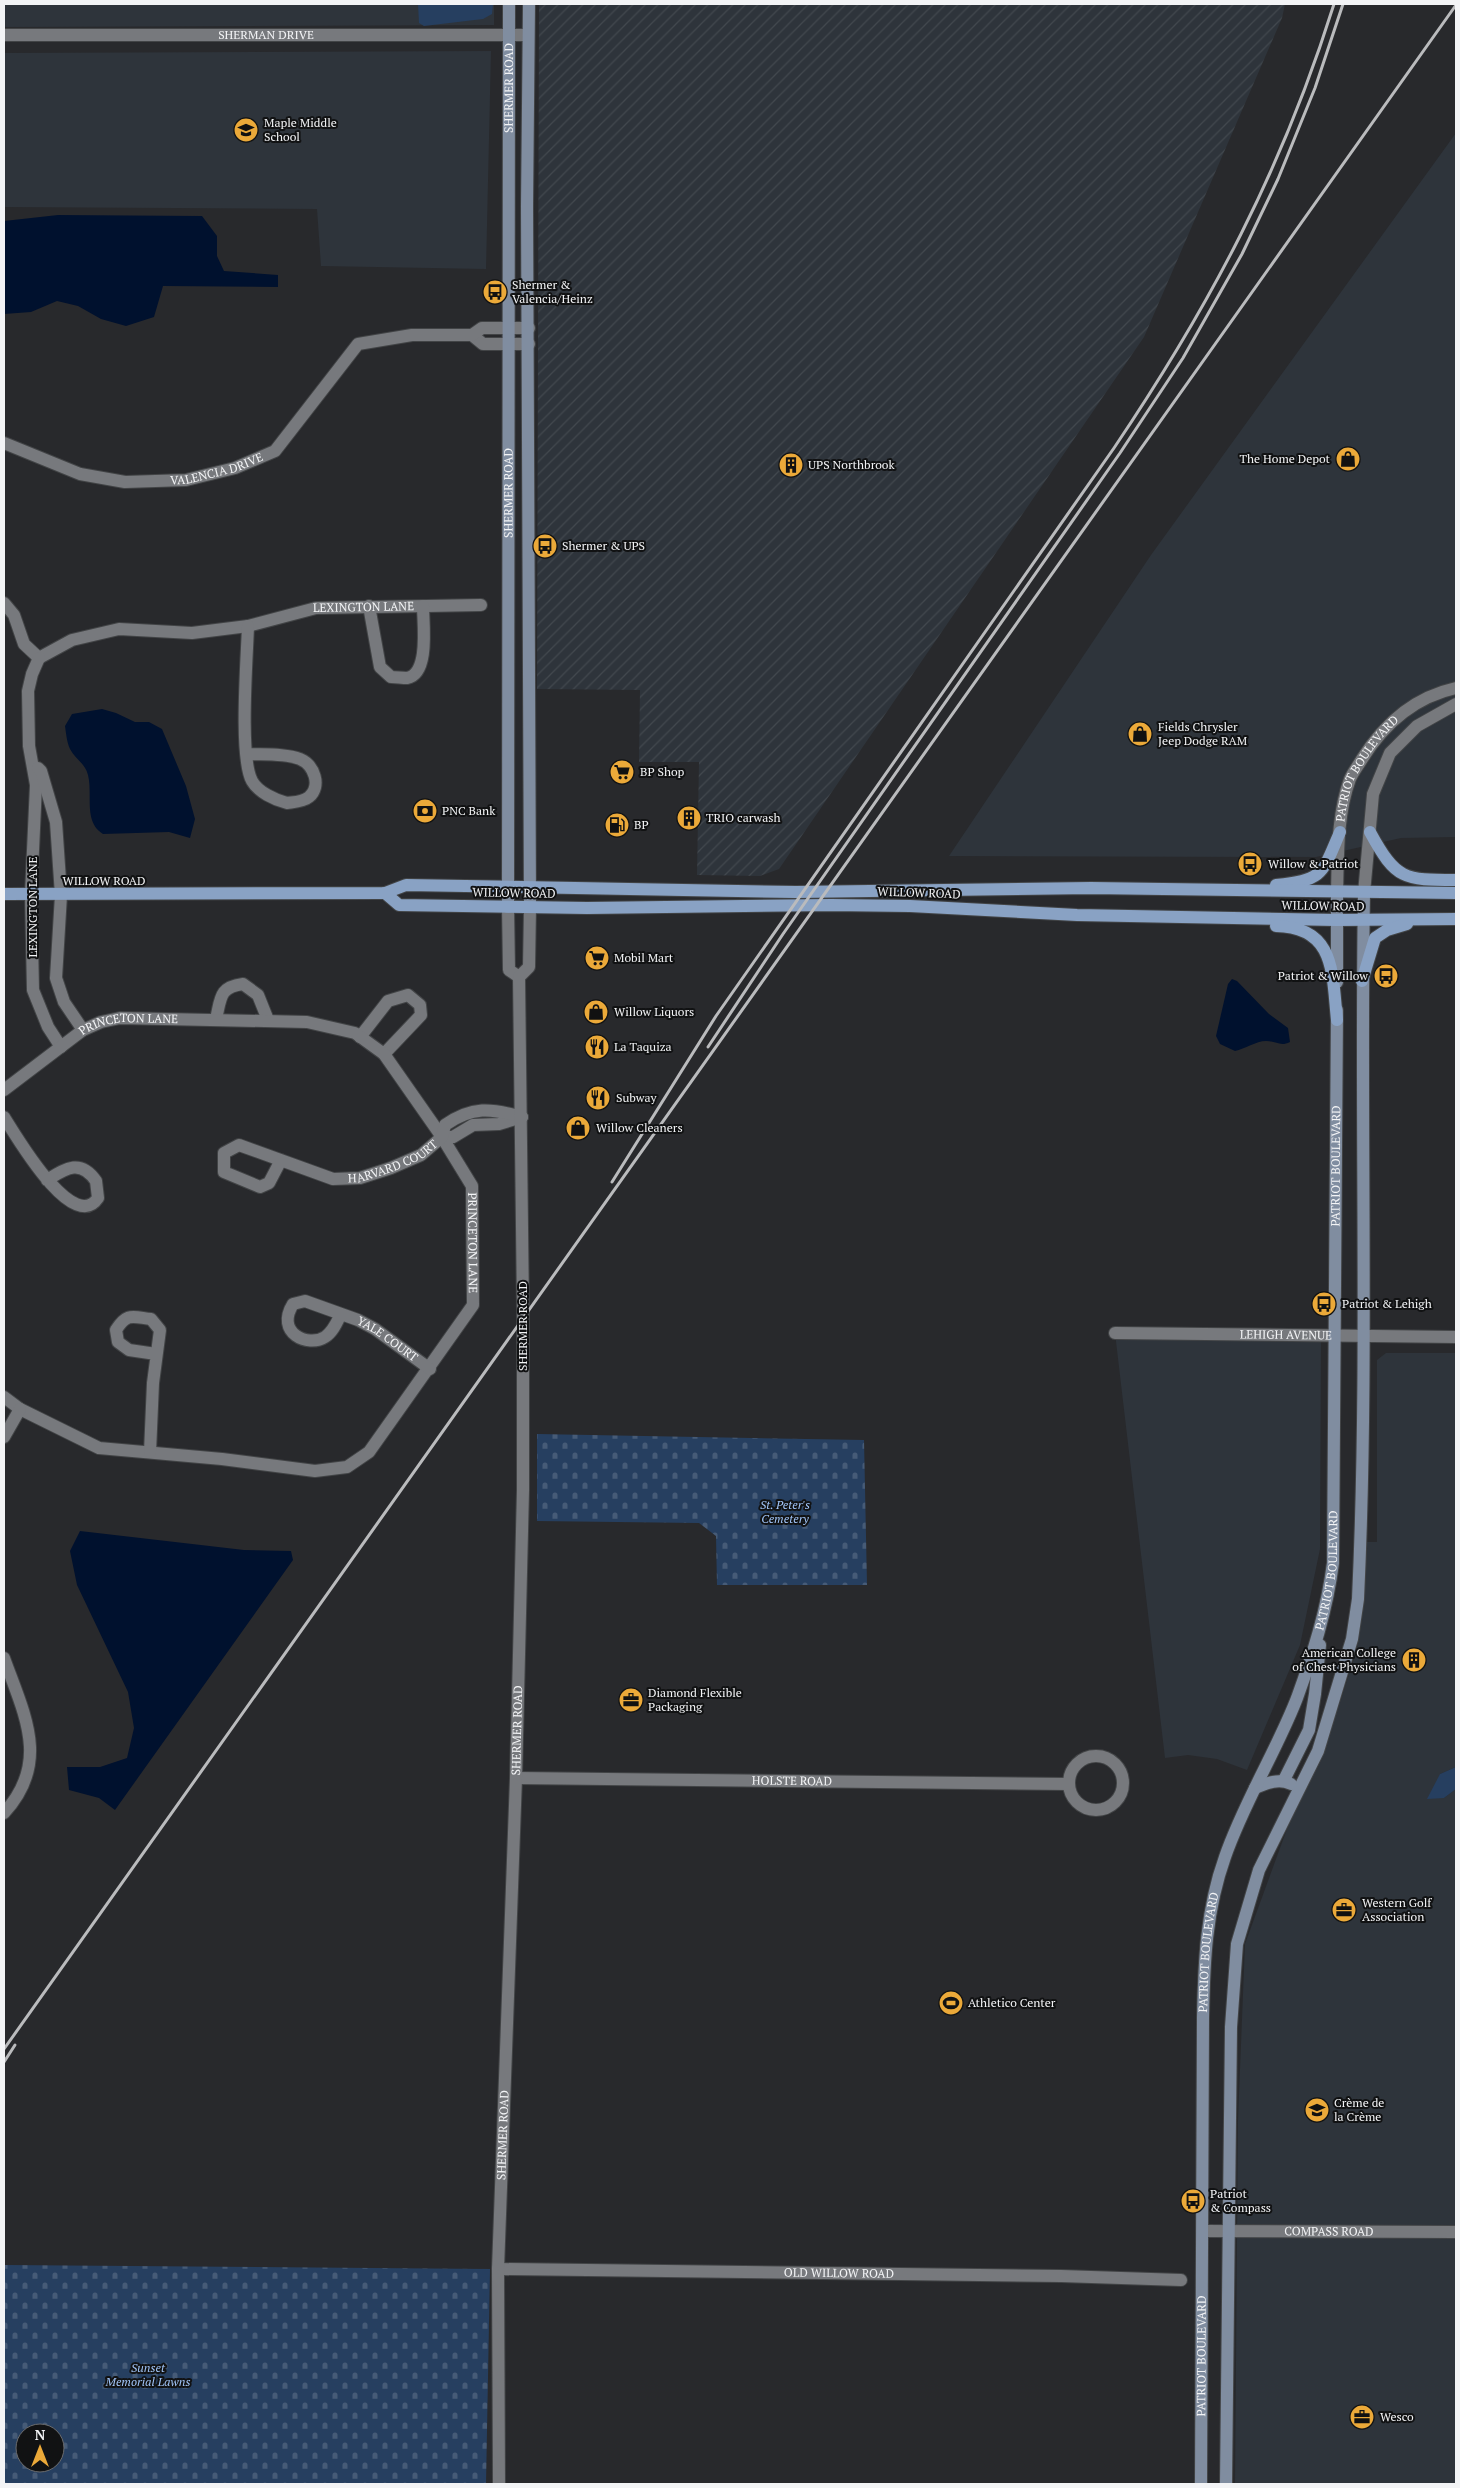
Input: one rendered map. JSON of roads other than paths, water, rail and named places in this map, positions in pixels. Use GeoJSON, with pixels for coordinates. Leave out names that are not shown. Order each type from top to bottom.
{"type":"FeatureCollection","features":[{"type":"Feature","properties":{"kind":"main road","name":"SHERMER ROAD"},"geometry":{"type":"LineString","coordinates":[[508,906],[509,4]]}},
{"type":"Feature","properties":{"kind":"main road","name":"SHERMER ROAD"},"geometry":{"type":"LineString","coordinates":[[529,4],[530,907]]}},
{"type":"Feature","properties":{"kind":"main road"},"geometry":{"type":"LineString","coordinates":[[1092,888],[1121,885],[1256,886],[1300,882],[1314,878],[1324,870],[1340,832]]}},
{"type":"Feature","properties":{"kind":"main road"},"geometry":{"type":"LineString","coordinates":[[1370,832],[1385,859],[1401,873],[1417,880],[1456,880]]}},
{"type":"Feature","properties":{"kind":"main road","name":"WILLOW ROAD"},"geometry":{"type":"LineString","coordinates":[[4,894],[385,893],[406,885],[822,892],[1092,888],[1456,893]]}},
{"type":"Feature","properties":{"kind":"main road","name":"PATRIOT BOULEVARD"},"geometry":{"type":"LineString","coordinates":[[1201,2484],[1204,1955],[1215,1888],[1225,1857],[1296,1699],[1322,1623],[1329,1596],[1333,1563],[1337,892]]}},
{"type":"Feature","properties":{"kind":"main road","name":"PATRIOT BOULEVARD"},"geometry":{"type":"LineString","coordinates":[[1226,2484],[1231,2027],[1237,1944],[1259,1870],[1318,1751],[1352,1639],[1358,1599],[1363,1336],[1362,981],[1364,892]]}},
{"type":"Feature","properties":{"kind":"main road","name":"WILLOW ROAD"},"geometry":{"type":"LineString","coordinates":[[385,893],[399,905],[530,907],[841,905],[910,906],[1077,914],[1336,920],[1456,919]]}},
{"type":"Feature","properties":{"kind":"main road"},"geometry":{"type":"LineString","coordinates":[[1077,914],[1152,924],[1287,926],[1310,934],[1320,940],[1329,960],[1337,1020]]}},
{"type":"Feature","properties":{"kind":"main road"},"geometry":{"type":"LineString","coordinates":[[1362,981],[1375,938],[1400,925],[1431,920]]}},
{"type":"Feature","properties":{"kind":"main road"},"geometry":{"type":"LineString","coordinates":[[1284,1780],[1309,1730],[1315,1694],[1322,1623]]}},
{"type":"Feature","properties":{"kind":"main road"},"geometry":{"type":"LineString","coordinates":[[1255,1788],[1268,1782],[1284,1780],[1298,1788]]}},
{"type":"Feature","properties":{"kind":"street","name":"SHERMAN DRIVE"},"geometry":{"type":"LineString","coordinates":[[4,35],[528,35]]}},
{"type":"Feature","properties":{"kind":"street","name":"VALENCIA DRIVE"},"geometry":{"type":"LineString","coordinates":[[4,443],[80,474],[124,482],[186,480],[235,468],[275,451],[358,344],[412,335],[472,335],[482,328],[529,328]]}},
{"type":"Feature","properties":{"kind":"street","name":"VALENCIA DRIVE"},"geometry":{"type":"LineString","coordinates":[[472,335],[483,344],[529,344]]}},
{"type":"Feature","properties":{"kind":"street"},"geometry":{"type":"LineString","coordinates":[[4,603],[14,614],[24,644],[39,658]]}},
{"type":"Feature","properties":{"kind":"street"},"geometry":{"type":"LineString","coordinates":[[369,606],[380,667],[391,677],[408,678],[417,673],[423,658],[423,606]]}},
{"type":"Feature","properties":{"kind":"street","name":"LEXINGTON LANE"},"geometry":{"type":"LineString","coordinates":[[61,1047],[48,1027],[33,990],[31,894],[36,785],[32,760],[28,692],[32,674],[39,658],[72,640],[119,629],[192,632],[248,626],[316,608],[481,606]]}},
{"type":"Feature","properties":{"kind":"street"},"geometry":{"type":"LineString","coordinates":[[246,754],[297,758],[308,763],[313,772],[316,785],[314,792],[308,798],[298,802],[287,803],[277,800],[258,788],[252,780],[246,754],[248,626]]}},
{"type":"Feature","properties":{"kind":"street","name":"PATRIOT BOULEVARD"},"geometry":{"type":"LineString","coordinates":[[1337,892],[1340,832],[1350,779],[1370,747],[1390,723],[1416,704],[1437,693],[1456,688]]}},
{"type":"Feature","properties":{"kind":"street","name":"PATRIOT BOULEVARD"},"geometry":{"type":"LineString","coordinates":[[1364,892],[1373,794],[1390,753],[1417,726],[1456,704]]}},
{"type":"Feature","properties":{"kind":"street","name":"LEXINGTON LANE"},"geometry":{"type":"LineString","coordinates":[[32,760],[41,772],[53,813],[61,895],[56,978],[64,1002],[83,1030]]}},
{"type":"Feature","properties":{"kind":"street"},"geometry":{"type":"LineString","coordinates":[[35,814],[53,813]]}},
{"type":"Feature","properties":{"kind":"street","name":"SHERMER ROAD"},"geometry":{"type":"LineString","coordinates":[[508,906],[509,970],[519,977]]}},
{"type":"Feature","properties":{"kind":"street","name":"SHERMER ROAD"},"geometry":{"type":"LineString","coordinates":[[499,2484],[498,2269],[516,1778],[523,1490],[522,1117],[519,977],[529,967],[530,907]]}},
{"type":"Feature","properties":{"kind":"street"},"geometry":{"type":"LineString","coordinates":[[216,1019],[222,993],[230,986],[243,984],[258,995],[268,1020]]}},
{"type":"Feature","properties":{"kind":"street"},"geometry":{"type":"LineString","coordinates":[[360,1036],[388,1001],[408,995],[420,1004],[421,1015],[384,1054]]}},
{"type":"Feature","properties":{"kind":"street","name":"PRINCETON LANE"},"geometry":{"type":"LineString","coordinates":[[4,1090],[83,1030],[120,1018],[307,1022],[355,1033],[384,1054],[442,1137],[472,1186],[473,1305],[430,1369],[369,1452],[347,1467],[315,1471],[222,1459],[99,1448],[20,1409],[4,1397]]}},
{"type":"Feature","properties":{"kind":"street"},"geometry":{"type":"LineString","coordinates":[[4,1117],[47,1180]]}},
{"type":"Feature","properties":{"kind":"street","name":"HARVARD COURT"},"geometry":{"type":"LineString","coordinates":[[281,1160],[333,1179],[360,1178],[391,1168],[421,1155],[442,1137],[453,1137],[473,1125],[499,1124],[522,1117]]}},
{"type":"Feature","properties":{"kind":"street","name":"YALE COURT"},"geometry":{"type":"LineString","coordinates":[[341,1314],[376,1329],[430,1369]]}},
{"type":"Feature","properties":{"kind":"street","name":"LEHIGH AVENUE"},"geometry":{"type":"LineString","coordinates":[[1115,1333],[1456,1337]]}},
{"type":"Feature","properties":{"kind":"street"},"geometry":{"type":"LineString","coordinates":[[150,1452],[156,1354]]}},
{"type":"Feature","properties":{"kind":"street"},"geometry":{"type":"LineString","coordinates":[[4,1436],[20,1409]]}},
{"type":"Feature","properties":{"kind":"street"},"geometry":{"type":"LineString","coordinates":[[4,1658],[27,1721],[32,1749],[28,1774],[16,1800],[4,1814]]}},
{"type":"Feature","properties":{"kind":"street"},"geometry":{"type":"LineString","coordinates":[[1093,1756],[1101,1756],[1116,1765],[1123,1781],[1119,1798],[1106,1808],[1097,1810],[1081,1806],[1070,1792],[1069,1784],[1072,1771],[1077,1764],[1093,1756]]}},
{"type":"Feature","properties":{"kind":"street","name":"HOLSTE ROAD"},"geometry":{"type":"LineString","coordinates":[[516,1778],[1069,1784]]}},
{"type":"Feature","properties":{"kind":"street","name":"COMPASS ROAD"},"geometry":{"type":"LineString","coordinates":[[1203,2231],[1456,2232]]}},
{"type":"Feature","properties":{"kind":"street","name":"OLD WILLOW ROAD"},"geometry":{"type":"LineString","coordinates":[[498,2269],[1061,2276],[1181,2280]]}},
{"type":"Feature","properties":{"kind":"railway"},"geometry":{"type":"LineString","coordinates":[[612,1182],[716,1016],[1114,448],[1182,341],[1213,288],[1267,179],[1314,65],[1334,4]]}},
{"type":"Feature","properties":{"kind":"railway"},"geometry":{"type":"LineString","coordinates":[[708,1047],[783,934],[1120,453],[1183,358],[1242,254],[1278,179],[1315,88],[1343,4]]}},
{"type":"Feature","properties":{"kind":"railway"},"geometry":{"type":"LineString","coordinates":[[4,2049],[1456,5]]}},
{"type":"Feature","properties":{"kind":"railway"},"geometry":{"type":"LineString","coordinates":[[4,2062],[15,2045]]}},
{"type":"Feature","properties":{"kind":"place","name":"Maple Middle School"},"geometry":{"type":"Point","coordinates":[246,130]}},
{"type":"Feature","properties":{"kind":"place","name":"Shermer & Valencia/Heinz"},"geometry":{"type":"Point","coordinates":[495,292]}},
{"type":"Feature","properties":{"kind":"place","name":"The Home Depot"},"geometry":{"type":"Point","coordinates":[1348,459]}},
{"type":"Feature","properties":{"kind":"place","name":"UPS Northbrook"},"geometry":{"type":"Point","coordinates":[791,465]}},
{"type":"Feature","properties":{"kind":"place","name":"Shermer & UPS"},"geometry":{"type":"Point","coordinates":[545,546]}},
{"type":"Feature","properties":{"kind":"place","name":"Fields Chrysler Jeep Dodge RAM"},"geometry":{"type":"Point","coordinates":[1140,734]}},
{"type":"Feature","properties":{"kind":"place","name":"BP Shop"},"geometry":{"type":"Point","coordinates":[622,772]}},
{"type":"Feature","properties":{"kind":"place","name":"PNC Bank"},"geometry":{"type":"Point","coordinates":[425,811]}},
{"type":"Feature","properties":{"kind":"place","name":"TRIO carwash"},"geometry":{"type":"Point","coordinates":[689,818]}},
{"type":"Feature","properties":{"kind":"place","name":"BP"},"geometry":{"type":"Point","coordinates":[617,825]}},
{"type":"Feature","properties":{"kind":"place","name":"Willow & Patriot"},"geometry":{"type":"Point","coordinates":[1250,864]}},
{"type":"Feature","properties":{"kind":"place","name":"Mobil Mart"},"geometry":{"type":"Point","coordinates":[597,958]}},
{"type":"Feature","properties":{"kind":"place","name":"Patriot & Willow"},"geometry":{"type":"Point","coordinates":[1386,976]}},
{"type":"Feature","properties":{"kind":"place","name":"Willow Liquors"},"geometry":{"type":"Point","coordinates":[596,1012]}},
{"type":"Feature","properties":{"kind":"place","name":"La Taquiza"},"geometry":{"type":"Point","coordinates":[597,1047]}},
{"type":"Feature","properties":{"kind":"place","name":"Subway"},"geometry":{"type":"Point","coordinates":[598,1098]}},
{"type":"Feature","properties":{"kind":"place","name":"Willow Cleaners"},"geometry":{"type":"Point","coordinates":[578,1128]}},
{"type":"Feature","properties":{"kind":"place","name":"Patriot & Lehigh"},"geometry":{"type":"Point","coordinates":[1324,1304]}},
{"type":"Feature","properties":{"kind":"place","name":"American College of Chest Physicians"},"geometry":{"type":"Point","coordinates":[1414,1660]}},
{"type":"Feature","properties":{"kind":"place","name":"Diamond Flexible Packaging"},"geometry":{"type":"Point","coordinates":[631,1700]}},
{"type":"Feature","properties":{"kind":"place","name":"Western Golf Association"},"geometry":{"type":"Point","coordinates":[1344,1910]}},
{"type":"Feature","properties":{"kind":"place","name":"Athletico Center"},"geometry":{"type":"Point","coordinates":[951,2003]}},
{"type":"Feature","properties":{"kind":"place","name":"Crème de la Crème"},"geometry":{"type":"Point","coordinates":[1317,2110]}},
{"type":"Feature","properties":{"kind":"place","name":"Patriot & Compass"},"geometry":{"type":"Point","coordinates":[1193,2201]}},
{"type":"Feature","properties":{"kind":"place","name":"Wesco"},"geometry":{"type":"Point","coordinates":[1362,2417]}},
{"type":"Feature","properties":{"kind":"park label","name":"St. Peter's Cemetery"},"geometry":{"type":"Point","coordinates":[785,1512]}},
{"type":"Feature","properties":{"kind":"park label","name":"Sunset Memorial Lawns"},"geometry":{"type":"Point","coordinates":[148,2375]}}]}
